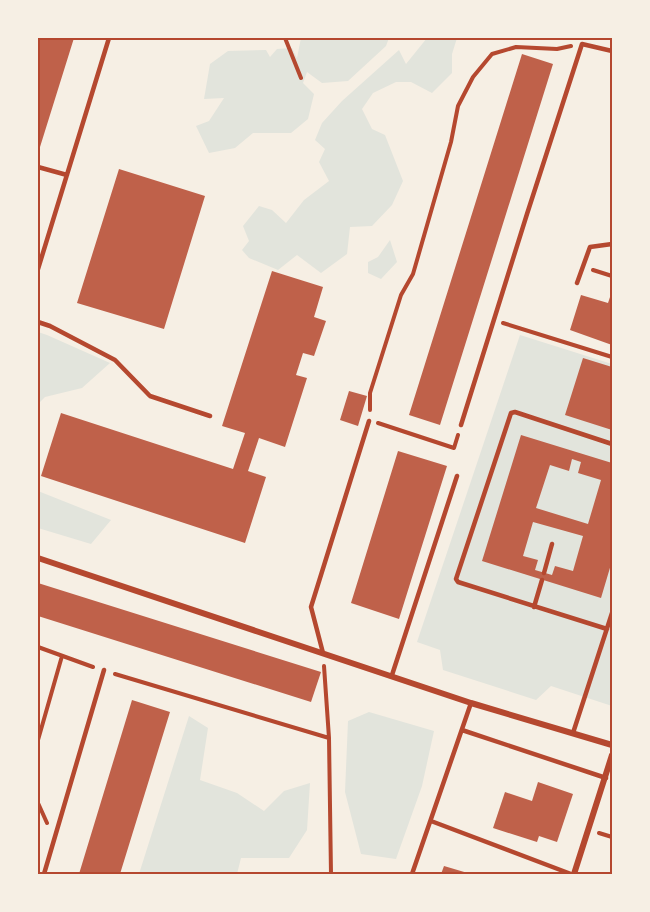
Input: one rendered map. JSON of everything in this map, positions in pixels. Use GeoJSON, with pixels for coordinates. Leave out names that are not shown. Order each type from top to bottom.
{"type":"FeatureCollection","features":[{"type":"Feature","properties":{"kind":"street"},"geometry":{"type":"LineString","coordinates":[[38,558],[471,703],[612,745]]}},
{"type":"Feature","properties":{"kind":"street"},"geometry":{"type":"LineString","coordinates":[[572,874],[612,755]]}},
{"type":"Feature","properties":{"kind":"lane"},"geometry":{"type":"LineString","coordinates":[[38,269],[109,38]]}},
{"type":"Feature","properties":{"kind":"lane"},"geometry":{"type":"LineString","coordinates":[[461,425],[582,44],[612,51]]}},
{"type":"Feature","properties":{"kind":"lane"},"geometry":{"type":"LineString","coordinates":[[38,167],[67,175]]}},
{"type":"Feature","properties":{"kind":"lane"},"geometry":{"type":"LineString","coordinates":[[577,283],[590,247],[612,244]]}},
{"type":"Feature","properties":{"kind":"lane"},"geometry":{"type":"LineString","coordinates":[[38,321],[115,360],[150,396],[210,416]]}},
{"type":"Feature","properties":{"kind":"lane"},"geometry":{"type":"LineString","coordinates":[[607,629],[458,582],[456,579],[511,414],[515,412],[612,444]]}},
{"type":"Feature","properties":{"kind":"lane"},"geometry":{"type":"LineString","coordinates":[[323,654],[310,607],[369,421]]}},
{"type":"Feature","properties":{"kind":"lane"},"geometry":{"type":"LineString","coordinates":[[392,675],[457,476]]}},
{"type":"Feature","properties":{"kind":"lane"},"geometry":{"type":"LineString","coordinates":[[544,573],[552,544]]}},
{"type":"Feature","properties":{"kind":"lane"},"geometry":{"type":"LineString","coordinates":[[534,606],[542,580]]}},
{"type":"Feature","properties":{"kind":"lane"},"geometry":{"type":"LineString","coordinates":[[573,733],[612,613]]}},
{"type":"Feature","properties":{"kind":"lane"},"geometry":{"type":"LineString","coordinates":[[44,874],[104,670]]}},
{"type":"Feature","properties":{"kind":"lane"},"geometry":{"type":"LineString","coordinates":[[412,874],[471,703]]}},
{"type":"Feature","properties":{"kind":"lane"},"geometry":{"type":"LineString","coordinates":[[462,730],[606,778]]}},
{"type":"Feature","properties":{"kind":"lane"},"geometry":{"type":"LineString","coordinates":[[431,821],[572,874]]}},
{"type":"Feature","properties":{"kind":"path"},"geometry":{"type":"LineString","coordinates":[[285,38],[302,78]]}},
{"type":"Feature","properties":{"kind":"path"},"geometry":{"type":"LineString","coordinates":[[461,425],[454,448],[369,421],[370,393],[401,295],[413,274],[451,142],[458,106],[473,77],[492,54],[516,47],[557,49],[582,44]]}},
{"type":"Feature","properties":{"kind":"path"},"geometry":{"type":"LineString","coordinates":[[583,266],[612,276]]}},
{"type":"Feature","properties":{"kind":"path"},"geometry":{"type":"LineString","coordinates":[[494,320],[612,357]]}},
{"type":"Feature","properties":{"kind":"path"},"geometry":{"type":"LineString","coordinates":[[38,647],[104,670],[329,738]]}},
{"type":"Feature","properties":{"kind":"path"},"geometry":{"type":"LineString","coordinates":[[323,654],[329,738],[331,874]]}},
{"type":"Feature","properties":{"kind":"path"},"geometry":{"type":"LineString","coordinates":[[38,740],[62,656]]}},
{"type":"Feature","properties":{"kind":"shaded area"},"geometry":{"type":"Polygon","coordinates":[[[301,38],[389,38],[386,46],[348,81],[322,83],[307,72],[303,83],[314,94],[308,119],[291,133],[253,133],[235,148],[209,153],[196,126],[209,121],[224,98],[204,99],[210,64],[228,51],[266,50],[270,57],[277,49],[292,48],[297,58],[301,38]]]}},
{"type":"Feature","properties":{"kind":"shaded area"},"geometry":{"type":"Polygon","coordinates":[[[427,38],[457,38],[452,54],[452,73],[432,93],[411,82],[396,82],[373,93],[362,109],[372,129],[385,135],[403,181],[392,205],[372,226],[350,227],[347,254],[321,273],[297,255],[278,270],[249,258],[242,250],[249,241],[243,226],[259,206],[272,210],[286,223],[304,200],[329,181],[319,162],[325,149],[315,140],[322,123],[342,101],[399,50],[406,64],[427,38]]]}},
{"type":"Feature","properties":{"kind":"shaded area"},"geometry":{"type":"Polygon","coordinates":[[[390,240],[397,262],[381,279],[368,273],[368,262],[378,257],[390,240]]]}},
{"type":"Feature","properties":{"kind":"shaded area"},"geometry":{"type":"Polygon","coordinates":[[[38,332],[110,363],[82,388],[45,397],[38,404],[38,332]]]}},
{"type":"Feature","properties":{"kind":"shaded area"},"geometry":{"type":"Polygon","coordinates":[[[520,335],[612,364],[612,706],[551,686],[536,700],[443,670],[440,650],[417,642],[520,335]]]}},
{"type":"Feature","properties":{"kind":"shaded area"},"geometry":{"type":"Polygon","coordinates":[[[38,491],[111,520],[91,544],[38,528],[38,491]]]}},
{"type":"Feature","properties":{"kind":"shaded area"},"geometry":{"type":"Polygon","coordinates":[[[369,712],[434,731],[422,786],[396,859],[361,854],[345,792],[348,721],[369,712]]]}},
{"type":"Feature","properties":{"kind":"shaded area"},"geometry":{"type":"Polygon","coordinates":[[[189,716],[208,728],[200,780],[237,793],[264,811],[284,791],[310,783],[307,830],[289,858],[241,858],[237,874],[139,874],[189,716]]]}},
{"type":"Feature","properties":{"kind":"building"},"geometry":{"type":"Polygon","coordinates":[[[38,38],[74,38],[40,147],[38,147],[38,38]]]}},
{"type":"Feature","properties":{"kind":"building"},"geometry":{"type":"Polygon","coordinates":[[[522,54],[553,64],[440,425],[409,415],[522,54]]]}},
{"type":"Feature","properties":{"kind":"building"},"geometry":{"type":"Polygon","coordinates":[[[119,169],[205,196],[164,329],[77,303],[119,169]]]}},
{"type":"Feature","properties":{"kind":"building"},"geometry":{"type":"Polygon","coordinates":[[[272,271],[323,287],[314,317],[326,321],[314,356],[303,353],[296,375],[307,378],[285,447],[259,438],[248,471],[266,477],[245,543],[41,476],[61,413],[233,469],[245,433],[222,426],[272,271]]]}},
{"type":"Feature","properties":{"kind":"building"},"geometry":{"type":"Polygon","coordinates":[[[612,291],[612,345],[570,330],[581,295],[608,303],[612,291]]]}},
{"type":"Feature","properties":{"kind":"building"},"geometry":{"type":"Polygon","coordinates":[[[583,358],[612,367],[612,430],[565,415],[583,358]]]}},
{"type":"Feature","properties":{"kind":"building"},"geometry":{"type":"Polygon","coordinates":[[[349,391],[367,396],[358,426],[340,420],[349,391]]]}},
{"type":"Feature","properties":{"kind":"building"},"geometry":{"type":"Polygon","coordinates":[[[521,435],[612,463],[612,561],[601,598],[482,561],[521,435]],[[572,459],[569,471],[550,465],[536,508],[588,524],[601,480],[578,473],[581,462],[572,459]],[[533,522],[523,556],[538,560],[535,570],[552,575],[555,566],[573,571],[583,536],[533,522]]]}},
{"type":"Feature","properties":{"kind":"building"},"geometry":{"type":"Polygon","coordinates":[[[398,451],[447,466],[399,619],[351,603],[398,451]]]}},
{"type":"Feature","properties":{"kind":"building"},"geometry":{"type":"Polygon","coordinates":[[[38,583],[321,672],[311,702],[38,616],[38,583]]]}},
{"type":"Feature","properties":{"kind":"building"},"geometry":{"type":"Polygon","coordinates":[[[132,700],[170,712],[120,874],[79,874],[132,700]]]}},
{"type":"Feature","properties":{"kind":"building"},"geometry":{"type":"Polygon","coordinates":[[[538,782],[573,794],[557,842],[539,836],[537,842],[493,828],[505,792],[532,801],[538,782]]]}},
{"type":"Feature","properties":{"kind":"building"},"geometry":{"type":"Polygon","coordinates":[[[444,866],[471,874],[441,874],[444,866]]]}}]}
